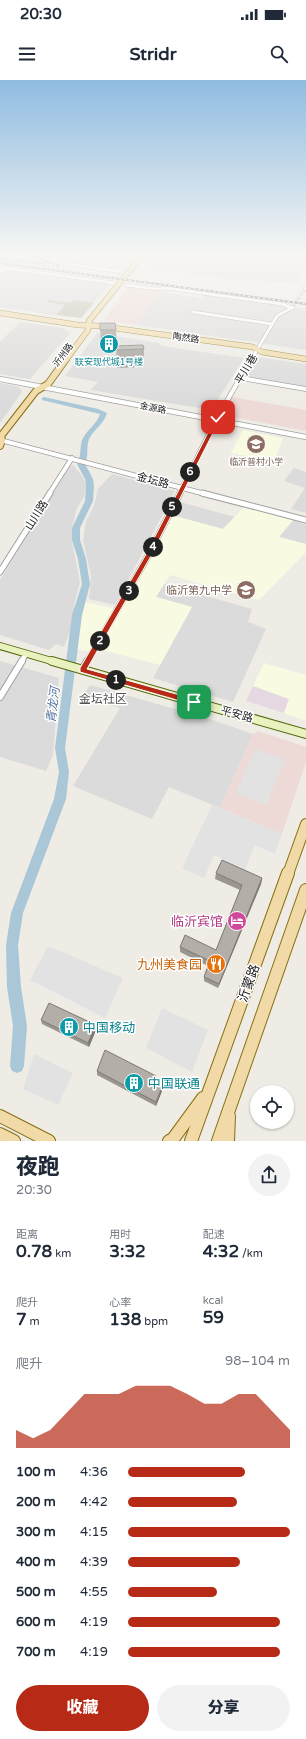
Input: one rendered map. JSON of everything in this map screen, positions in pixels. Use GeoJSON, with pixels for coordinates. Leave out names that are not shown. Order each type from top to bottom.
{"type":"FeatureCollection","features":[{"type":"Feature","properties":{"kind":"main road"},"geometry":{"type":"LineString","coordinates":[[101,304],[97,309],[98,313],[103,311],[109,304]]}},
{"type":"Feature","properties":{"kind":"main road","name":"陶然路"},"geometry":{"type":"LineString","coordinates":[[0,312],[245,350],[264,349],[306,355]]}},
{"type":"Feature","properties":{"kind":"main road","name":"沂州路"},"geometry":{"type":"LineString","coordinates":[[1,442],[42,392],[42,387],[48,384],[88,330],[98,313]]}},
{"type":"Feature","properties":{"kind":"main road","name":"陶然路"},"geometry":{"type":"LineString","coordinates":[[258,350],[262,352],[306,359]]}},
{"type":"Feature","properties":{"kind":"main road"},"geometry":{"type":"LineString","coordinates":[[0,646],[26,654]]}},
{"type":"Feature","properties":{"kind":"main road","name":"平安路"},"geometry":{"type":"LineString","coordinates":[[26,654],[306,734]]}},
{"type":"Feature","properties":{"kind":"main road","name":"沂蒙路"},"geometry":{"type":"LineString","coordinates":[[190,1141],[306,824]]}},
{"type":"Feature","properties":{"kind":"main road","name":"沂蒙路"},"geometry":{"type":"LineString","coordinates":[[218,1141],[306,890]]}},
{"type":"Feature","properties":{"kind":"main road"},"geometry":{"type":"LineString","coordinates":[[169,1141],[173,1139],[208,1091]]}},
{"type":"Feature","properties":{"kind":"main road"},"geometry":{"type":"LineString","coordinates":[[228,1141],[229,1109]]}},
{"type":"Feature","properties":{"kind":"main road"},"geometry":{"type":"LineString","coordinates":[[0,1116],[49,1141]]}},
{"type":"Feature","properties":{"kind":"main road"},"geometry":{"type":"LineString","coordinates":[[0,1134],[14,1141]]}},
{"type":"Feature","properties":{"kind":"street","name":"平川巷"},"geometry":{"type":"LineString","coordinates":[[79,669],[145,562],[181,487],[216,420],[272,324],[277,316],[292,307],[278,304]]}},
{"type":"Feature","properties":{"kind":"street"},"geometry":{"type":"LineString","coordinates":[[193,312],[272,324]]}},
{"type":"Feature","properties":{"kind":"street"},"geometry":{"type":"LineString","coordinates":[[241,378],[306,389]]}},
{"type":"Feature","properties":{"kind":"street","name":"金源路"},"geometry":{"type":"LineString","coordinates":[[0,379],[306,437]]}},
{"type":"Feature","properties":{"kind":"street","name":"金坛路"},"geometry":{"type":"LineString","coordinates":[[1,442],[72,458],[306,520]]}},
{"type":"Feature","properties":{"kind":"street","name":"山川路"},"geometry":{"type":"LineString","coordinates":[[0,572],[72,458]]}},
{"type":"Feature","properties":{"kind":"street"},"geometry":{"type":"LineString","coordinates":[[0,698],[26,654]]}},
{"type":"Feature","properties":{"kind":"shaded area"},"geometry":{"type":"Polygon","coordinates":[[[0,304],[56,304],[64,305],[55,315],[0,307],[0,304]]]}},
{"type":"Feature","properties":{"kind":"shaded area"},"geometry":{"type":"Polygon","coordinates":[[[56,304],[94,304],[81,318],[56,315],[65,305],[56,304]]]}},
{"type":"Feature","properties":{"kind":"shaded area"},"geometry":{"type":"Polygon","coordinates":[[[116,304],[152,304],[137,325],[104,320],[116,304]]]}},
{"type":"Feature","properties":{"kind":"shaded area"},"geometry":{"type":"Polygon","coordinates":[[[152,304],[197,304],[189,314],[197,304],[266,304],[306,309],[306,350],[137,325],[152,304]]]}},
{"type":"Feature","properties":{"kind":"shaded area"},"geometry":{"type":"Polygon","coordinates":[[[20,322],[63,328],[70,333],[30,379],[0,374],[0,342],[20,322]]]}},
{"type":"Feature","properties":{"kind":"shaded area"},"geometry":{"type":"Polygon","coordinates":[[[97,333],[159,343],[162,346],[244,358],[211,410],[91,390],[98,382],[65,376],[97,333]]]}},
{"type":"Feature","properties":{"kind":"shaded area"},"geometry":{"type":"Polygon","coordinates":[[[256,357],[306,364],[306,388],[247,377],[256,357]]]}},
{"type":"Feature","properties":{"kind":"shaded area"},"geometry":{"type":"Polygon","coordinates":[[[0,383],[19,387],[22,392],[0,423],[0,383]]]}},
{"type":"Feature","properties":{"kind":"shaded area"},"geometry":{"type":"Polygon","coordinates":[[[232,397],[306,410],[306,431],[222,415],[232,397]]]}},
{"type":"Feature","properties":{"kind":"shaded area"},"geometry":{"type":"Polygon","coordinates":[[[243,430],[283,438],[274,461],[231,453],[243,430]]]}},
{"type":"Feature","properties":{"kind":"shaded area"},"geometry":{"type":"Polygon","coordinates":[[[73,465],[83,477],[86,486],[84,497],[77,508],[72,527],[72,542],[80,582],[70,631],[64,647],[56,644],[49,650],[0,635],[0,580],[69,467],[73,465]]]}},
{"type":"Feature","properties":{"kind":"shaded area"},"geometry":{"type":"Polygon","coordinates":[[[294,468],[306,472],[306,513],[291,509],[305,488],[284,481],[294,468]]]}},
{"type":"Feature","properties":{"kind":"shaded area"},"geometry":{"type":"Polygon","coordinates":[[[112,474],[175,491],[115,605],[89,599],[91,576],[83,540],[86,521],[94,506],[98,489],[112,474]]]}},
{"type":"Feature","properties":{"kind":"shaded area"},"geometry":{"type":"Polygon","coordinates":[[[180,502],[235,517],[223,529],[171,515],[180,502]]]}},
{"type":"Feature","properties":{"kind":"shaded area","name":"临沂第九中学"},"geometry":{"type":"Polygon","coordinates":[[[244,507],[293,520],[279,537],[306,544],[306,552],[259,600],[170,575],[156,597],[192,607],[160,665],[98,649],[116,616],[111,615],[90,652],[77,649],[79,627],[85,602],[121,610],[171,515],[223,529],[244,507]]]}},
{"type":"Feature","properties":{"kind":"shaded area"},"geometry":{"type":"Polygon","coordinates":[[[293,520],[306,525],[306,544],[279,537],[293,520]]]}},
{"type":"Feature","properties":{"kind":"shaded area"},"geometry":{"type":"Polygon","coordinates":[[[164,584],[252,609],[248,622],[266,629],[233,702],[153,678],[192,607],[156,597],[164,584]]]}},
{"type":"Feature","properties":{"kind":"shaded area"},"geometry":{"type":"Polygon","coordinates":[[[0,661],[59,678],[53,755],[46,771],[0,757],[0,661]]]}},
{"type":"Feature","properties":{"kind":"shaded area"},"geometry":{"type":"Polygon","coordinates":[[[264,663],[306,675],[306,721],[284,713],[289,699],[253,686],[264,663]]]}},
{"type":"Feature","properties":{"kind":"shaded area","name":"金坛社区"},"geometry":{"type":"Polygon","coordinates":[[[90,685],[207,718],[253,734],[220,808],[169,787],[152,819],[73,786],[120,708],[83,696],[90,685]]]}},
{"type":"Feature","properties":{"kind":"shaded area"},"geometry":{"type":"Polygon","coordinates":[[[253,686],[289,699],[284,713],[246,701],[253,686]]]}},
{"type":"Feature","properties":{"kind":"shaded area"},"geometry":{"type":"Polygon","coordinates":[[[258,731],[306,747],[306,762],[282,834],[220,808],[253,734],[258,731]]]}},
{"type":"Feature","properties":{"kind":"shaded area"},"geometry":{"type":"Polygon","coordinates":[[[255,749],[285,759],[266,805],[236,793],[255,749]]]}},
{"type":"Feature","properties":{"kind":"shaded area"},"geometry":{"type":"Polygon","coordinates":[[[212,805],[282,834],[275,854],[255,845],[245,869],[214,855],[204,878],[182,868],[212,805]]]}},
{"type":"Feature","properties":{"kind":"shaded area"},"geometry":{"type":"Polygon","coordinates":[[[48,946],[123,978],[105,1018],[30,980],[48,946]]]}},
{"type":"Feature","properties":{"kind":"shaded area"},"geometry":{"type":"Polygon","coordinates":[[[162,1008],[208,1030],[192,1072],[146,1048],[162,1008]]]}},
{"type":"Feature","properties":{"kind":"shaded area"},"geometry":{"type":"Polygon","coordinates":[[[34,1054],[73,1073],[58,1105],[23,1089],[34,1054]]]}},
{"type":"Feature","properties":{"kind":"building"},"geometry":{"type":"Polygon","coordinates":[[[100,323],[115,323],[116,330],[100,330],[100,323]]]}},
{"type":"Feature","properties":{"kind":"building"},"geometry":{"type":"Polygon","coordinates":[[[143,345],[144,349],[117,350],[116,346],[143,345]]]}},
{"type":"Feature","properties":{"kind":"building"},"geometry":{"type":"Polygon","coordinates":[[[222,860],[262,878],[219,984],[204,977],[210,961],[180,947],[185,935],[216,950],[242,885],[216,873],[222,860]]]}},
{"type":"Feature","properties":{"kind":"building","name":"中国移动"},"geometry":{"type":"Polygon","coordinates":[[[49,1003],[96,1025],[88,1043],[41,1020],[49,1003]]]}},
{"type":"Feature","properties":{"kind":"building","name":"中国联通"},"geometry":{"type":"Polygon","coordinates":[[[105,1050],[156,1076],[154,1083],[162,1087],[156,1102],[97,1071],[105,1050]]]}},
{"type":"Feature","properties":{"kind":"waterway","name":"青龙河"},"geometry":{"type":"LineString","coordinates":[[17,1066],[20,1026],[14,987],[12,945],[17,913],[60,799],[64,772],[60,748],[77,615],[86,584],[82,559],[76,540],[76,528],[89,501],[90,486],[89,479],[81,464],[84,458],[84,445],[86,439],[101,420],[104,413],[44,399]]}},
{"type":"Feature","properties":{"kind":"tunnel"},"geometry":{"type":"LineString","coordinates":[[293,307],[295,304]]}},
{"type":"Feature","properties":{"kind":"place","name":"联安现代城1号楼"},"geometry":{"type":"Point","coordinates":[109,344]}},
{"type":"Feature","properties":{"kind":"place","name":"临沂普村小学"},"geometry":{"type":"Point","coordinates":[256,444]}},
{"type":"Feature","properties":{"kind":"place","name":"临沂第九中学"},"geometry":{"type":"Point","coordinates":[246,590]}},
{"type":"Feature","properties":{"kind":"place","name":"临沂宾馆"},"geometry":{"type":"Point","coordinates":[237,921]}},
{"type":"Feature","properties":{"kind":"place","name":"九州美食园"},"geometry":{"type":"Point","coordinates":[216,964]}},
{"type":"Feature","properties":{"kind":"place","name":"中国移动"},"geometry":{"type":"Point","coordinates":[69,1027]}},
{"type":"Feature","properties":{"kind":"place","name":"中国联通"},"geometry":{"type":"Point","coordinates":[134,1083]}},
{"type":"Feature","properties":{"kind":"district","name":"金坛社区"},"geometry":{"type":"Point","coordinates":[103,699]}},
{"type":"Feature","properties":{"kind":"route"},"geometry":{"type":"LineString","coordinates":[[194,702],[82,670],[148,556],[181,490],[181,487],[218,417]]}}]}
